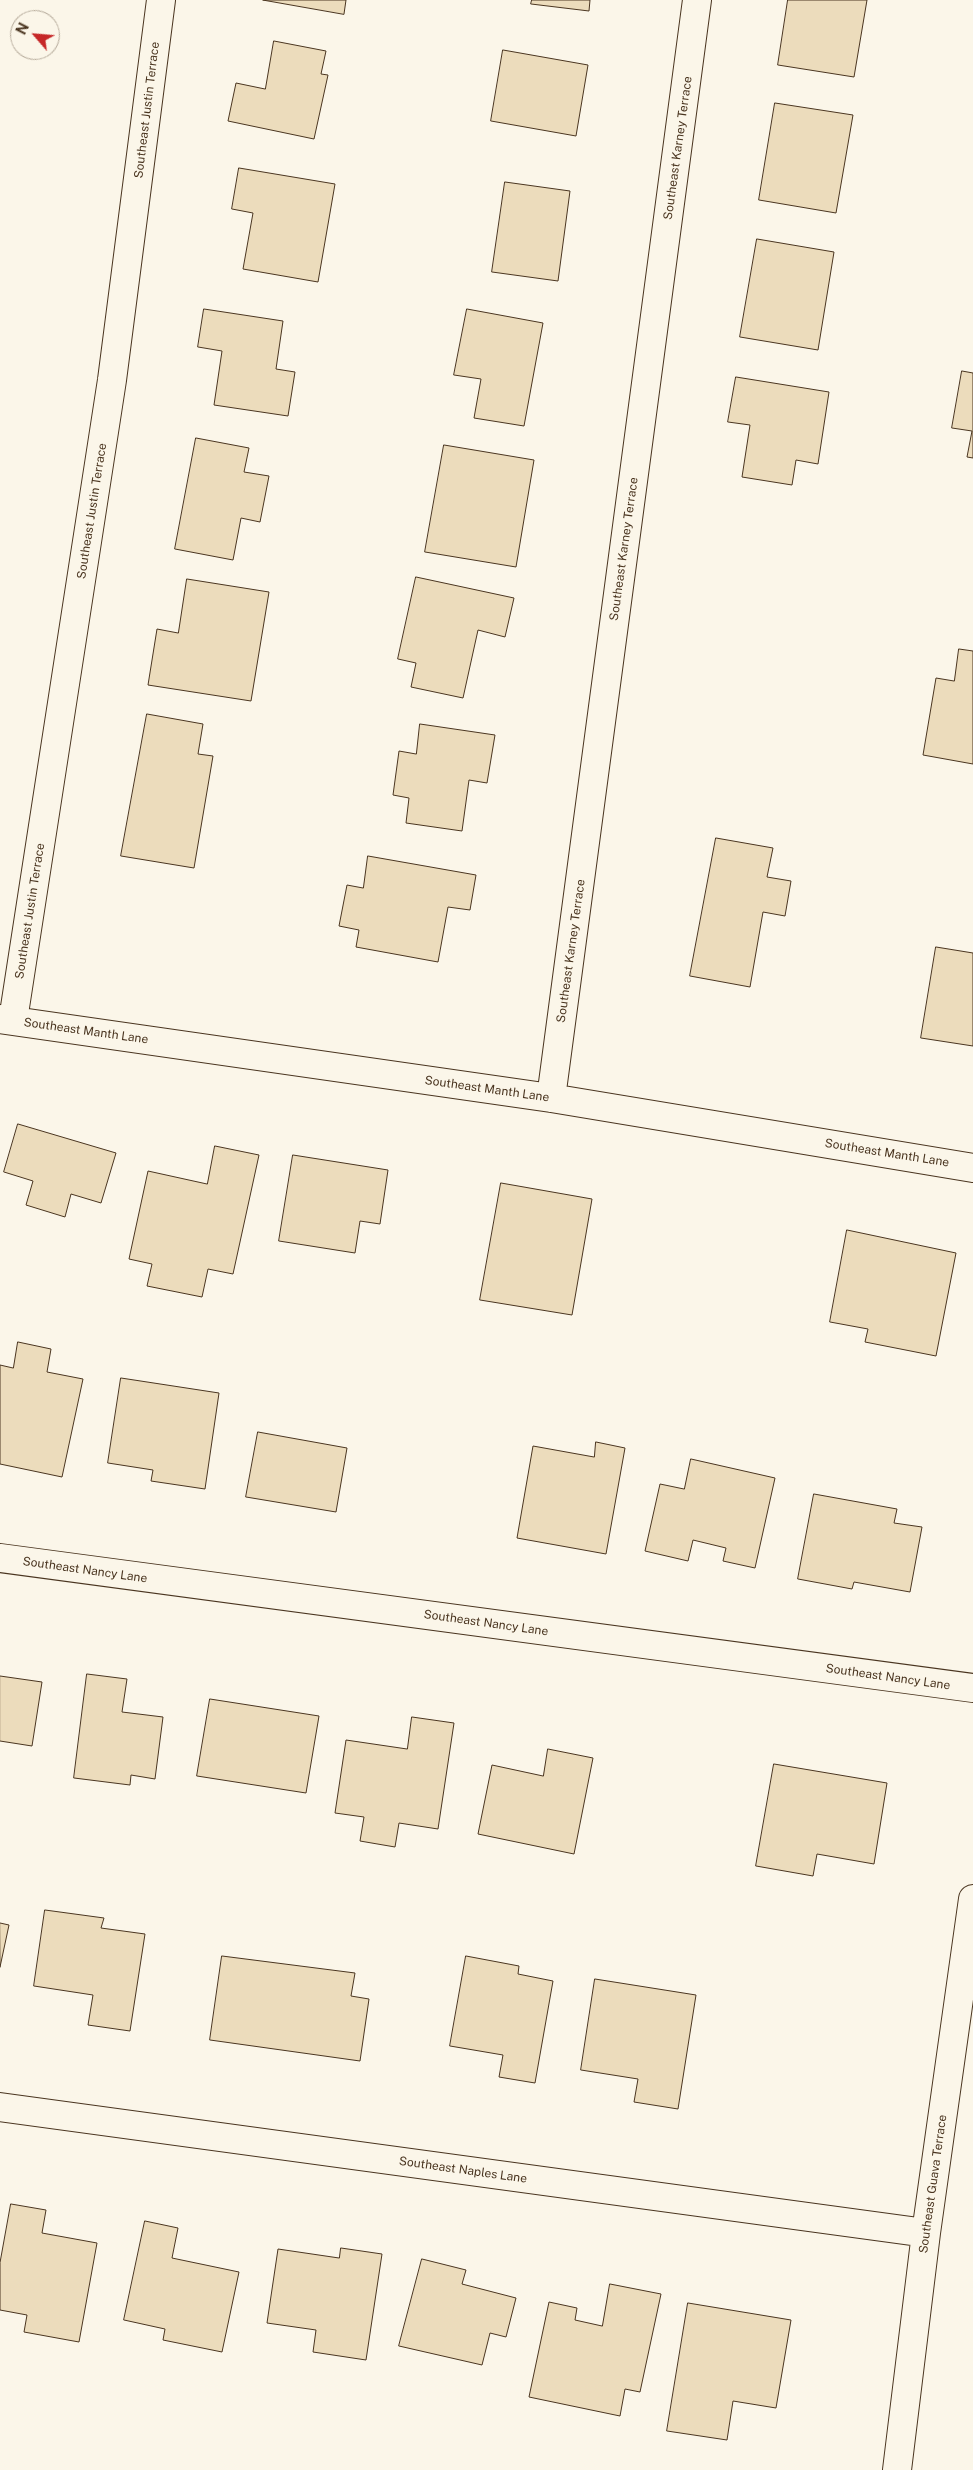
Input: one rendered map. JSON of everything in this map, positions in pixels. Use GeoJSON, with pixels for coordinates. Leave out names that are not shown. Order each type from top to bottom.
{"type":"FeatureCollection","features":[{"type":"Feature","properties":{"kind":"street","name":"Southeast Justin Terrace"},"geometry":{"type":"LineString","coordinates":[[6,1020],[112,380],[161,0]]}},
{"type":"Feature","properties":{"kind":"street","name":"Southeast Karney Terrace"},"geometry":{"type":"LineString","coordinates":[[551,1098],[697,0]]}},
{"type":"Feature","properties":{"kind":"street","name":"Southeast Manth Lane"},"geometry":{"type":"LineString","coordinates":[[6,1020],[551,1098],[973,1168]]}},
{"type":"Feature","properties":{"kind":"street","name":"Southeast Nancy Lane"},"geometry":{"type":"LineString","coordinates":[[0,1558],[973,1688]]}},
{"type":"Feature","properties":{"kind":"street","name":"Southeast Guava Terrace"},"geometry":{"type":"LineString","coordinates":[[897,2470],[926,2233],[973,1899]]}},
{"type":"Feature","properties":{"kind":"street","name":"Southeast Naples Lane"},"geometry":{"type":"LineString","coordinates":[[0,2107],[926,2233]]}},
{"type":"Feature","properties":{"kind":"building"},"geometry":{"type":"Polygon","coordinates":[[[263,0],[346,0],[344,14],[263,0]]]}},
{"type":"Feature","properties":{"kind":"building"},"geometry":{"type":"Polygon","coordinates":[[[532,0],[590,0],[589,11],[531,4],[532,0]]]}},
{"type":"Feature","properties":{"kind":"building"},"geometry":{"type":"Polygon","coordinates":[[[788,0],[867,0],[854,77],[778,65],[788,0]]]}},
{"type":"Feature","properties":{"kind":"building"},"geometry":{"type":"Polygon","coordinates":[[[274,41],[326,51],[321,74],[328,75],[314,139],[228,121],[236,83],[265,89],[274,41]]]}},
{"type":"Feature","properties":{"kind":"building"},"geometry":{"type":"Polygon","coordinates":[[[503,50],[588,65],[576,136],[491,121],[503,50]]]}},
{"type":"Feature","properties":{"kind":"building"},"geometry":{"type":"Polygon","coordinates":[[[775,103],[853,115],[836,213],[759,200],[775,103]]]}},
{"type":"Feature","properties":{"kind":"building"},"geometry":{"type":"Polygon","coordinates":[[[239,168],[335,184],[318,282],[243,269],[253,213],[232,209],[239,168]]]}},
{"type":"Feature","properties":{"kind":"building"},"geometry":{"type":"Polygon","coordinates":[[[505,182],[570,191],[558,281],[492,272],[505,182]]]}},
{"type":"Feature","properties":{"kind":"building"},"geometry":{"type":"Polygon","coordinates":[[[757,239],[834,252],[818,350],[740,337],[757,239]]]}},
{"type":"Feature","properties":{"kind":"building"},"geometry":{"type":"Polygon","coordinates":[[[204,309],[283,321],[276,369],[295,372],[288,416],[214,405],[222,351],[198,347],[204,309]]]}},
{"type":"Feature","properties":{"kind":"building"},"geometry":{"type":"Polygon","coordinates":[[[467,309],[543,323],[524,426],[474,418],[481,379],[454,375],[467,309]]]}},
{"type":"Feature","properties":{"kind":"building"},"geometry":{"type":"Polygon","coordinates":[[[962,371],[973,373],[973,458],[967,457],[972,431],[952,428],[962,371]]]}},
{"type":"Feature","properties":{"kind":"building"},"geometry":{"type":"Polygon","coordinates":[[[736,377],[829,392],[818,464],[796,460],[792,485],[742,477],[750,425],[728,422],[736,377]]]}},
{"type":"Feature","properties":{"kind":"building"},"geometry":{"type":"Polygon","coordinates":[[[196,438],[249,448],[244,472],[269,476],[260,522],[241,518],[233,560],[175,549],[196,438]]]}},
{"type":"Feature","properties":{"kind":"building"},"geometry":{"type":"Polygon","coordinates":[[[444,445],[534,460],[516,567],[425,552],[444,445]]]}},
{"type":"Feature","properties":{"kind":"building"},"geometry":{"type":"Polygon","coordinates":[[[416,577],[514,598],[505,637],[478,630],[463,698],[411,687],[416,663],[398,659],[416,577]]]}},
{"type":"Feature","properties":{"kind":"building"},"geometry":{"type":"Polygon","coordinates":[[[187,579],[269,592],[251,701],[148,685],[157,629],[178,633],[187,579]]]}},
{"type":"Feature","properties":{"kind":"building"},"geometry":{"type":"Polygon","coordinates":[[[959,649],[973,651],[973,764],[923,755],[936,678],[954,681],[959,649]]]}},
{"type":"Feature","properties":{"kind":"building"},"geometry":{"type":"Polygon","coordinates":[[[147,714],[203,724],[198,754],[213,756],[194,868],[121,856],[147,714]]]}},
{"type":"Feature","properties":{"kind":"building"},"geometry":{"type":"Polygon","coordinates":[[[420,724],[495,735],[487,783],[469,780],[462,831],[406,823],[409,798],[393,795],[399,751],[416,754],[420,724]]]}},
{"type":"Feature","properties":{"kind":"building"},"geometry":{"type":"Polygon","coordinates":[[[716,838],[773,848],[767,877],[791,881],[785,916],[763,912],[750,987],[690,976],[716,838]]]}},
{"type":"Feature","properties":{"kind":"building"},"geometry":{"type":"Polygon","coordinates":[[[368,856],[476,875],[470,910],[448,907],[438,962],[356,947],[359,930],[339,926],[347,885],[363,888],[368,856]]]}},
{"type":"Feature","properties":{"kind":"building"},"geometry":{"type":"Polygon","coordinates":[[[936,947],[973,953],[973,1046],[921,1038],[936,947]]]}},
{"type":"Feature","properties":{"kind":"building"},"geometry":{"type":"Polygon","coordinates":[[[18,1124],[116,1153],[101,1203],[71,1194],[65,1217],[26,1205],[33,1181],[4,1172],[18,1124]]]}},
{"type":"Feature","properties":{"kind":"building"},"geometry":{"type":"Polygon","coordinates":[[[215,1146],[259,1155],[233,1274],[208,1269],[202,1297],[147,1286],[152,1264],[129,1259],[148,1171],[207,1184],[215,1146]]]}},
{"type":"Feature","properties":{"kind":"building"},"geometry":{"type":"Polygon","coordinates":[[[293,1155],[388,1170],[380,1224],[360,1221],[355,1253],[279,1241],[293,1155]]]}},
{"type":"Feature","properties":{"kind":"building"},"geometry":{"type":"Polygon","coordinates":[[[501,1183],[592,1199],[572,1315],[480,1300],[501,1183]]]}},
{"type":"Feature","properties":{"kind":"building"},"geometry":{"type":"Polygon","coordinates":[[[847,1230],[956,1253],[936,1356],[865,1342],[868,1329],[830,1322],[847,1230]]]}},
{"type":"Feature","properties":{"kind":"building"},"geometry":{"type":"Polygon","coordinates":[[[18,1342],[51,1349],[47,1372],[83,1379],[62,1477],[0,1464],[0,1365],[13,1368],[18,1342]]]}},
{"type":"Feature","properties":{"kind":"building"},"geometry":{"type":"Polygon","coordinates":[[[121,1378],[219,1393],[205,1489],[151,1481],[153,1470],[108,1463],[121,1378]]]}},
{"type":"Feature","properties":{"kind":"building"},"geometry":{"type":"Polygon","coordinates":[[[258,1432],[347,1448],[336,1512],[246,1497],[258,1432]]]}},
{"type":"Feature","properties":{"kind":"building"},"geometry":{"type":"Polygon","coordinates":[[[596,1442],[625,1448],[606,1554],[517,1538],[533,1446],[594,1457],[596,1442]]]}},
{"type":"Feature","properties":{"kind":"building"},"geometry":{"type":"Polygon","coordinates":[[[691,1459],[775,1478],[755,1568],[723,1561],[726,1548],[693,1540],[688,1561],[645,1551],[660,1484],[684,1489],[691,1459]]]}},
{"type":"Feature","properties":{"kind":"building"},"geometry":{"type":"Polygon","coordinates":[[[814,1494],[897,1509],[894,1523],[922,1527],[910,1592],[854,1582],[852,1589],[798,1579],[814,1494]]]}},
{"type":"Feature","properties":{"kind":"building"},"geometry":{"type":"Polygon","coordinates":[[[87,1674],[127,1679],[122,1712],[163,1717],[155,1779],[131,1775],[130,1785],[74,1778],[87,1674]]]}},
{"type":"Feature","properties":{"kind":"building"},"geometry":{"type":"Polygon","coordinates":[[[0,1676],[42,1682],[32,1746],[0,1741],[0,1676]]]}},
{"type":"Feature","properties":{"kind":"building"},"geometry":{"type":"Polygon","coordinates":[[[210,1699],[319,1716],[306,1793],[197,1776],[210,1699]]]}},
{"type":"Feature","properties":{"kind":"building"},"geometry":{"type":"Polygon","coordinates":[[[412,1717],[454,1723],[438,1829],[399,1823],[395,1847],[360,1841],[364,1817],[335,1813],[346,1740],[407,1749],[412,1717]]]}},
{"type":"Feature","properties":{"kind":"building"},"geometry":{"type":"Polygon","coordinates":[[[548,1749],[593,1758],[574,1854],[478,1834],[492,1765],[543,1776],[548,1749]]]}},
{"type":"Feature","properties":{"kind":"building"},"geometry":{"type":"Polygon","coordinates":[[[774,1764],[887,1783],[874,1864],[817,1854],[813,1876],[756,1866],[774,1764]]]}},
{"type":"Feature","properties":{"kind":"building"},"geometry":{"type":"Polygon","coordinates":[[[45,1910],[104,1918],[101,1928],[145,1934],[130,2031],[88,2025],[93,1995],[34,1986],[45,1910]]]}},
{"type":"Feature","properties":{"kind":"building"},"geometry":{"type":"Polygon","coordinates":[[[0,1923],[9,1925],[0,1967],[0,1923]]]}},
{"type":"Feature","properties":{"kind":"building"},"geometry":{"type":"Polygon","coordinates":[[[222,1956],[355,1973],[351,1996],[369,1999],[360,2061],[210,2040],[222,1956]]]}},
{"type":"Feature","properties":{"kind":"building"},"geometry":{"type":"Polygon","coordinates":[[[466,1956],[519,1966],[518,1974],[553,1981],[535,2083],[499,2077],[503,2055],[450,2046],[466,1956]]]}},
{"type":"Feature","properties":{"kind":"building"},"geometry":{"type":"Polygon","coordinates":[[[595,1979],[696,1995],[678,2109],[634,2102],[638,2079],[581,2070],[595,1979]]]}},
{"type":"Feature","properties":{"kind":"building"},"geometry":{"type":"Polygon","coordinates":[[[11,2204],[46,2210],[42,2233],[97,2243],[79,2342],[24,2332],[27,2315],[0,2310],[0,2263],[11,2204]]]}},
{"type":"Feature","properties":{"kind":"building"},"geometry":{"type":"Polygon","coordinates":[[[145,2221],[178,2228],[172,2258],[239,2272],[222,2352],[163,2340],[165,2329],[124,2320],[145,2221]]]}},
{"type":"Feature","properties":{"kind":"building"},"geometry":{"type":"Polygon","coordinates":[[[341,2248],[382,2254],[366,2360],[313,2352],[316,2330],[267,2323],[278,2249],[339,2258],[341,2248]]]}},
{"type":"Feature","properties":{"kind":"building"},"geometry":{"type":"Polygon","coordinates":[[[422,2259],[466,2270],[462,2284],[516,2298],[506,2337],[490,2333],[482,2365],[399,2346],[422,2259]]]}},
{"type":"Feature","properties":{"kind":"building"},"geometry":{"type":"Polygon","coordinates":[[[610,2284],[661,2294],[640,2392],[625,2389],[620,2416],[529,2397],[549,2302],[577,2308],[575,2320],[602,2326],[610,2284]]]}},
{"type":"Feature","properties":{"kind":"building"},"geometry":{"type":"Polygon","coordinates":[[[688,2303],[791,2320],[776,2408],[733,2401],[727,2440],[667,2431],[688,2303]]]}}]}
